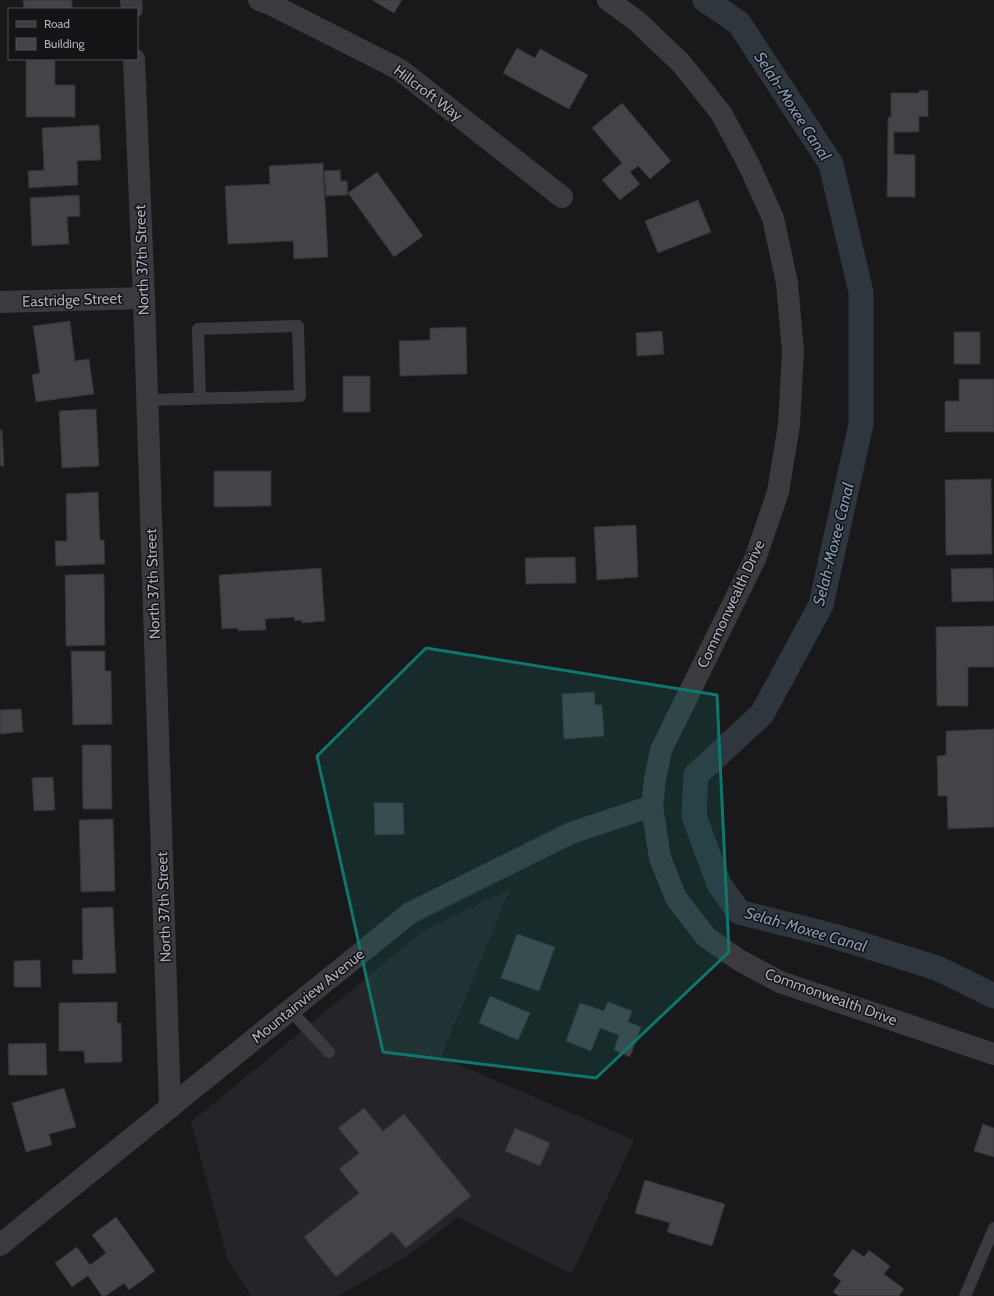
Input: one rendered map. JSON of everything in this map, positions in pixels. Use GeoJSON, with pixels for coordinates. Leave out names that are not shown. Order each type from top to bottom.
{"type":"FeatureCollection","features":[{"type":"Feature","properties":{"kind":"street","name":"Hillcroft Way"},"geometry":{"type":"LineString","coordinates":[[259,0],[270,4],[399,69],[562,197]]}},
{"type":"Feature","properties":{"kind":"street","name":"Commonwealth Drive"},"geometry":{"type":"LineString","coordinates":[[608,0],[638,22],[681,63],[721,113],[749,165],[773,218],[787,283],[793,352],[789,425],[778,492],[755,559],[661,750],[654,779],[652,806],[660,858],[676,898],[706,937],[739,960],[780,982],[994,1054]]}},
{"type":"Feature","properties":{"kind":"street","name":"North 37th Street"},"geometry":{"type":"LineString","coordinates":[[134,60],[144,298],[170,1108]]}},
{"type":"Feature","properties":{"kind":"street","name":"Eastridge Street"},"geometry":{"type":"LineString","coordinates":[[0,302],[144,298]]}},
{"type":"Feature","properties":{"kind":"street","name":"Mountainview Avenue"},"geometry":{"type":"LineString","coordinates":[[0,1245],[410,913],[571,833],[652,806]]}},
{"type":"Feature","properties":{"kind":"lane"},"geometry":{"type":"LineString","coordinates":[[147,400],[200,399],[300,396],[298,326],[198,329],[200,399]]}},
{"type":"Feature","properties":{"kind":"lane"},"geometry":{"type":"LineString","coordinates":[[290,1010],[329,1052]]}},
{"type":"Feature","properties":{"kind":"lane"},"geometry":{"type":"LineString","coordinates":[[965,1296],[994,1228]]}},
{"type":"Feature","properties":{"kind":"highlighted area"},"geometry":{"type":"Polygon","coordinates":[[[426,648],[717,695],[729,952],[596,1078],[383,1052],[317,756],[426,648]]]}},
{"type":"Feature","properties":{"kind":"shaded area"},"geometry":{"type":"Polygon","coordinates":[[[510,889],[441,1057],[634,1140],[572,1274],[458,1217],[406,1257],[338,1296],[251,1296],[228,1261],[191,1122],[422,932],[510,889]]]}},
{"type":"Feature","properties":{"kind":"building"},"geometry":{"type":"Polygon","coordinates":[[[23,0],[72,0],[72,8],[24,8],[23,0]]]}},
{"type":"Feature","properties":{"kind":"building"},"geometry":{"type":"Polygon","coordinates":[[[372,0],[402,0],[394,13],[372,0]]]}},
{"type":"Feature","properties":{"kind":"building"},"geometry":{"type":"Polygon","coordinates":[[[517,48],[535,58],[540,49],[588,75],[569,109],[503,73],[517,48]]]}},
{"type":"Feature","properties":{"kind":"building"},"geometry":{"type":"Polygon","coordinates":[[[26,60],[55,60],[55,85],[75,85],[75,117],[26,117],[26,60]]]}},
{"type":"Feature","properties":{"kind":"building"},"geometry":{"type":"Polygon","coordinates":[[[919,90],[928,91],[928,117],[919,116],[919,132],[894,132],[894,154],[915,155],[915,197],[887,197],[888,117],[891,117],[891,93],[919,93],[919,90]]]}},
{"type":"Feature","properties":{"kind":"building"},"geometry":{"type":"Polygon","coordinates":[[[622,103],[671,161],[650,179],[638,166],[630,172],[640,184],[620,200],[602,180],[622,163],[592,128],[622,103]]]}},
{"type":"Feature","properties":{"kind":"building"},"geometry":{"type":"Polygon","coordinates":[[[99,125],[101,160],[77,161],[78,185],[29,188],[28,171],[44,170],[42,128],[99,125]]]}},
{"type":"Feature","properties":{"kind":"building"},"geometry":{"type":"Polygon","coordinates":[[[323,163],[328,257],[294,259],[293,241],[228,244],[225,186],[270,184],[269,166],[323,163]]]}},
{"type":"Feature","properties":{"kind":"building"},"geometry":{"type":"Polygon","coordinates":[[[340,170],[341,181],[347,181],[348,195],[326,196],[324,171],[340,170]]]}},
{"type":"Feature","properties":{"kind":"building"},"geometry":{"type":"Polygon","coordinates":[[[377,172],[423,236],[394,257],[348,193],[377,172]]]}},
{"type":"Feature","properties":{"kind":"building"},"geometry":{"type":"Polygon","coordinates":[[[79,195],[80,216],[67,217],[69,244],[32,246],[30,198],[79,195]]]}},
{"type":"Feature","properties":{"kind":"building"},"geometry":{"type":"Polygon","coordinates":[[[698,200],[711,232],[658,253],[645,221],[698,200]]]}},
{"type":"Feature","properties":{"kind":"building"},"geometry":{"type":"Polygon","coordinates":[[[70,321],[75,361],[89,359],[94,394],[36,402],[32,375],[40,373],[33,326],[70,321]]]}},
{"type":"Feature","properties":{"kind":"building"},"geometry":{"type":"Polygon","coordinates":[[[466,327],[467,374],[400,376],[399,341],[430,340],[430,328],[466,327]]]}},
{"type":"Feature","properties":{"kind":"building"},"geometry":{"type":"Polygon","coordinates":[[[662,331],[664,354],[637,356],[636,333],[662,331]]]}},
{"type":"Feature","properties":{"kind":"building"},"geometry":{"type":"Polygon","coordinates":[[[954,332],[980,332],[980,364],[954,364],[954,332]]]}},
{"type":"Feature","properties":{"kind":"building"},"geometry":{"type":"Polygon","coordinates":[[[343,376],[370,376],[370,412],[343,412],[343,376]]]}},
{"type":"Feature","properties":{"kind":"building"},"geometry":{"type":"Polygon","coordinates":[[[959,379],[994,379],[994,432],[945,432],[945,401],[959,401],[959,379]]]}},
{"type":"Feature","properties":{"kind":"building"},"geometry":{"type":"Polygon","coordinates":[[[96,409],[99,466],[62,468],[59,411],[96,409]]]}},
{"type":"Feature","properties":{"kind":"building"},"geometry":{"type":"Polygon","coordinates":[[[0,430],[2,430],[4,466],[0,466],[0,430]]]}},
{"type":"Feature","properties":{"kind":"building"},"geometry":{"type":"Polygon","coordinates":[[[214,471],[271,471],[271,506],[214,507],[214,471]]]}},
{"type":"Feature","properties":{"kind":"building"},"geometry":{"type":"Polygon","coordinates":[[[991,479],[992,554],[946,555],[945,480],[991,479]]]}},
{"type":"Feature","properties":{"kind":"building"},"geometry":{"type":"Polygon","coordinates":[[[98,492],[100,540],[104,540],[105,564],[56,566],[55,541],[67,541],[66,494],[98,492]]]}},
{"type":"Feature","properties":{"kind":"building"},"geometry":{"type":"Polygon","coordinates":[[[636,525],[638,577],[597,580],[594,527],[636,525]]]}},
{"type":"Feature","properties":{"kind":"building"},"geometry":{"type":"Polygon","coordinates":[[[575,557],[576,583],[526,584],[525,558],[575,557]]]}},
{"type":"Feature","properties":{"kind":"building"},"geometry":{"type":"Polygon","coordinates":[[[321,568],[325,621],[302,623],[302,620],[295,621],[294,617],[265,619],[266,630],[238,631],[238,628],[222,629],[219,575],[321,568]]]}},
{"type":"Feature","properties":{"kind":"building"},"geometry":{"type":"Polygon","coordinates":[[[993,568],[994,601],[952,602],[951,569],[993,568]]]}},
{"type":"Feature","properties":{"kind":"building"},"geometry":{"type":"Polygon","coordinates":[[[104,574],[105,645],[66,646],[65,575],[104,574]]]}},
{"type":"Feature","properties":{"kind":"building"},"geometry":{"type":"Polygon","coordinates":[[[994,626],[994,667],[968,667],[968,706],[937,706],[936,627],[994,626]]]}},
{"type":"Feature","properties":{"kind":"building"},"geometry":{"type":"Polygon","coordinates":[[[71,651],[105,651],[105,671],[111,671],[112,724],[73,725],[71,651]]]}},
{"type":"Feature","properties":{"kind":"building"},"geometry":{"type":"Polygon","coordinates":[[[594,692],[595,705],[602,705],[604,736],[564,739],[562,694],[594,692]]]}},
{"type":"Feature","properties":{"kind":"building"},"geometry":{"type":"Polygon","coordinates":[[[21,709],[23,732],[0,734],[0,710],[21,709]]]}},
{"type":"Feature","properties":{"kind":"building"},"geometry":{"type":"Polygon","coordinates":[[[994,729],[994,827],[948,829],[947,796],[938,796],[937,756],[946,755],[946,731],[994,729]]]}},
{"type":"Feature","properties":{"kind":"building"},"geometry":{"type":"Polygon","coordinates":[[[82,745],[111,745],[112,809],[83,809],[82,745]]]}},
{"type":"Feature","properties":{"kind":"building"},"geometry":{"type":"Polygon","coordinates":[[[53,777],[55,810],[34,811],[32,778],[53,777]]]}},
{"type":"Feature","properties":{"kind":"building"},"geometry":{"type":"Polygon","coordinates":[[[374,803],[403,803],[404,834],[375,835],[374,803]]]}},
{"type":"Feature","properties":{"kind":"building"},"geometry":{"type":"Polygon","coordinates":[[[113,819],[115,891],[81,892],[79,820],[113,819]]]}},
{"type":"Feature","properties":{"kind":"building"},"geometry":{"type":"Polygon","coordinates":[[[113,907],[116,973],[73,974],[72,960],[83,960],[82,908],[113,907]]]}},
{"type":"Feature","properties":{"kind":"building"},"geometry":{"type":"Polygon","coordinates":[[[517,934],[555,947],[539,991],[501,978],[517,934]]]}},
{"type":"Feature","properties":{"kind":"building"},"geometry":{"type":"Polygon","coordinates":[[[40,960],[41,987],[14,987],[14,961],[40,960]]]}},
{"type":"Feature","properties":{"kind":"building"},"geometry":{"type":"Polygon","coordinates":[[[490,996],[530,1013],[518,1040],[479,1023],[490,996]]]}},
{"type":"Feature","properties":{"kind":"building"},"geometry":{"type":"Polygon","coordinates":[[[117,1002],[117,1023],[121,1023],[122,1062],[85,1063],[84,1051],[59,1051],[59,1003],[117,1002]]]}},
{"type":"Feature","properties":{"kind":"building"},"geometry":{"type":"Polygon","coordinates":[[[608,1002],[632,1011],[628,1022],[641,1027],[630,1057],[614,1050],[619,1035],[600,1028],[591,1051],[566,1041],[580,1003],[604,1011],[608,1002]]]}},
{"type":"Feature","properties":{"kind":"building"},"geometry":{"type":"Polygon","coordinates":[[[46,1043],[47,1075],[9,1075],[8,1044],[46,1043]]]}},
{"type":"Feature","properties":{"kind":"building"},"geometry":{"type":"Polygon","coordinates":[[[64,1088],[76,1127],[49,1134],[52,1145],[26,1152],[12,1103],[64,1088]]]}},
{"type":"Feature","properties":{"kind":"building"},"geometry":{"type":"Polygon","coordinates":[[[364,1108],[383,1131],[404,1114],[471,1196],[406,1248],[392,1232],[336,1277],[304,1237],[359,1193],[339,1169],[359,1153],[338,1128],[364,1108]]]}},
{"type":"Feature","properties":{"kind":"building"},"geometry":{"type":"Polygon","coordinates":[[[983,1124],[994,1128],[994,1157],[974,1151],[983,1124]]]}},
{"type":"Feature","properties":{"kind":"building"},"geometry":{"type":"Polygon","coordinates":[[[515,1128],[550,1143],[540,1166],[505,1151],[515,1128]]]}},
{"type":"Feature","properties":{"kind":"building"},"geometry":{"type":"Polygon","coordinates":[[[645,1180],[725,1204],[712,1246],[667,1232],[670,1223],[635,1213],[645,1180]]]}},
{"type":"Feature","properties":{"kind":"building"},"geometry":{"type":"Polygon","coordinates":[[[116,1217],[155,1271],[129,1290],[124,1283],[106,1296],[102,1296],[88,1276],[72,1287],[55,1263],[77,1247],[90,1265],[106,1253],[92,1235],[116,1217]]]}},
{"type":"Feature","properties":{"kind":"building"},"geometry":{"type":"Polygon","coordinates":[[[853,1249],[864,1257],[869,1250],[890,1266],[884,1274],[904,1289],[899,1296],[839,1296],[833,1292],[841,1281],[833,1275],[853,1249]]]}},
{"type":"Feature","properties":{"kind":"waterway","name":"Selah-Moxee Canal"},"geometry":{"type":"LineString","coordinates":[[705,0],[739,23],[831,164],[861,292],[861,424],[821,605],[762,714],[696,775],[694,816],[719,884],[739,912],[834,936],[937,968],[994,996]]}}]}
